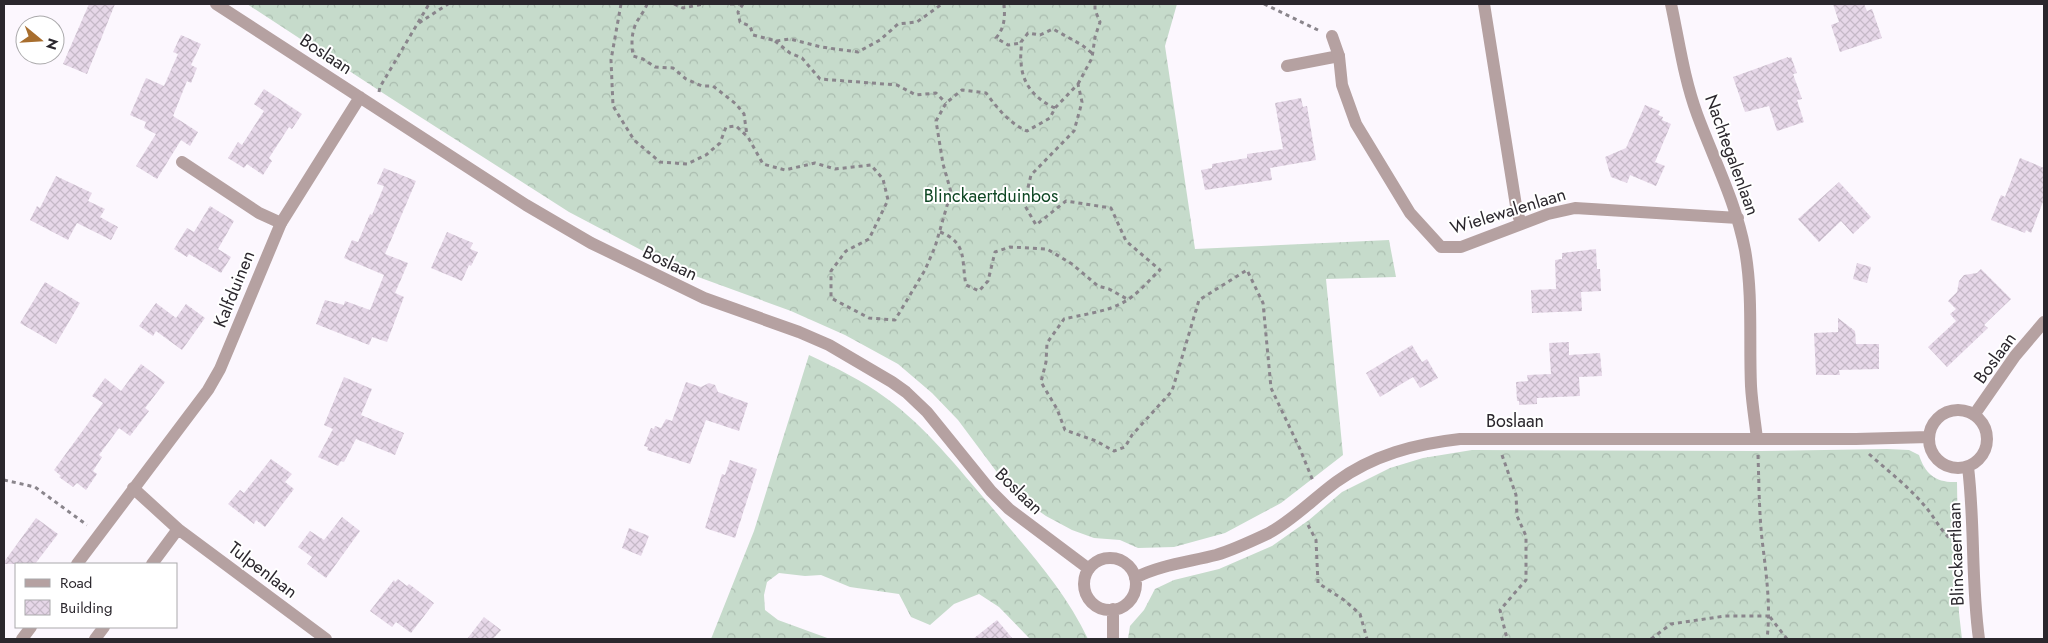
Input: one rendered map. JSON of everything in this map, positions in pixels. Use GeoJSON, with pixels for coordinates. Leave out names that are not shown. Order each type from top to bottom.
{"type":"FeatureCollection","features":[{"type":"Feature","properties":{"kind":"street","name":"Boslaan"},"geometry":{"type":"LineString","coordinates":[[216,4],[526,204],[591,243],[704,298],[799,332],[829,345],[892,382],[906,392],[927,412],[1009,509],[1089,569]]}},
{"type":"Feature","properties":{"kind":"street"},"geometry":{"type":"LineString","coordinates":[[1484,4],[1517,212],[1521,223]]}},
{"type":"Feature","properties":{"kind":"street","name":"Nachtegalenlaan"},"geometry":{"type":"LineString","coordinates":[[1671,4],[1686,75],[1697,113],[1728,186],[1738,218],[1745,251],[1749,291],[1752,387],[1757,439]]}},
{"type":"Feature","properties":{"kind":"street","name":"Wielewalenlaan"},"geometry":{"type":"LineString","coordinates":[[1332,36],[1339,56],[1342,85],[1356,124],[1410,213],[1441,247],[1461,247],[1521,223],[1575,208],[1676,216],[1738,218]]}},
{"type":"Feature","properties":{"kind":"street"},"geometry":{"type":"LineString","coordinates":[[1287,66],[1339,56]]}},
{"type":"Feature","properties":{"kind":"street","name":"Kalfduinen"},"geometry":{"type":"LineString","coordinates":[[77,563],[203,397],[220,369],[281,223],[360,97]]}},
{"type":"Feature","properties":{"kind":"street"},"geometry":{"type":"LineString","coordinates":[[182,162],[260,212],[281,223]]}},
{"type":"Feature","properties":{"kind":"street","name":"Boslaan"},"geometry":{"type":"LineString","coordinates":[[1974,415],[2015,356],[2044,322]]}},
{"type":"Feature","properties":{"kind":"street"},"geometry":{"type":"LineString","coordinates":[[1958,410],[1974,415],[1982,422],[1986,432],[1987,443],[1984,453],[1977,462],[1968,467],[1951,468],[1936,460],[1932,453],[1929,436],[1931,428],[1942,415],[1958,410]]}},
{"type":"Feature","properties":{"kind":"street","name":"Boslaan"},"geometry":{"type":"LineString","coordinates":[[1135,578],[1150,571],[1218,554],[1270,532],[1301,511],[1336,482],[1361,466],[1387,454],[1426,443],[1460,438],[1757,439],[1929,436]]}},
{"type":"Feature","properties":{"kind":"street","name":"Blinckaertlaan"},"geometry":{"type":"LineString","coordinates":[[1968,467],[1972,510],[1976,613],[1980,639]]}},
{"type":"Feature","properties":{"kind":"street"},"geometry":{"type":"LineString","coordinates":[[133,488],[178,529],[153,563]]}},
{"type":"Feature","properties":{"kind":"street","name":"Tulpenlaan"},"geometry":{"type":"LineString","coordinates":[[178,529],[326,639]]}},
{"type":"Feature","properties":{"kind":"street"},"geometry":{"type":"LineString","coordinates":[[1114,558],[1126,564],[1132,570],[1135,578],[1134,593],[1129,601],[1113,610],[1097,606],[1086,593],[1084,581],[1089,569],[1100,560],[1114,558]]}},
{"type":"Feature","properties":{"kind":"street"},"geometry":{"type":"LineString","coordinates":[[1112,639],[1113,610]]}},
{"type":"Feature","properties":{"kind":"street"},"geometry":{"type":"LineString","coordinates":[[22,639],[30,628]]}},
{"type":"Feature","properties":{"kind":"street"},"geometry":{"type":"LineString","coordinates":[[95,639],[103,628]]}},
{"type":"Feature","properties":{"kind":"path"},"geometry":{"type":"LineString","coordinates":[[376,107],[380,87],[429,4]]}},
{"type":"Feature","properties":{"kind":"path"},"geometry":{"type":"LineString","coordinates":[[416,25],[448,4]]}},
{"type":"Feature","properties":{"kind":"path"},"geometry":{"type":"LineString","coordinates":[[621,4],[611,60],[613,106],[634,140],[660,162],[687,164],[706,155],[720,143],[726,127],[736,126],[748,136]]}},
{"type":"Feature","properties":{"kind":"path"},"geometry":{"type":"LineString","coordinates":[[647,4],[634,27],[632,56],[643,59],[655,67],[673,68],[686,79],[702,86],[714,86],[736,104],[744,114],[748,136],[763,164],[784,170],[815,163],[836,169],[870,165],[883,179],[888,200],[869,239],[846,252],[832,271],[831,298],[869,318],[895,320],[925,270],[940,232],[952,192],[943,164],[936,121],[946,103],[962,90],[986,93],[1006,118],[1015,126],[1027,132],[1050,118],[1055,108],[1078,84],[1092,58],[1095,37],[1100,22],[1095,10],[1095,4]]}},
{"type":"Feature","properties":{"kind":"path"},"geometry":{"type":"LineString","coordinates":[[674,4],[683,8],[704,4]]}},
{"type":"Feature","properties":{"kind":"path"},"geometry":{"type":"LineString","coordinates":[[730,4],[743,4]]}},
{"type":"Feature","properties":{"kind":"path"},"geometry":{"type":"LineString","coordinates":[[743,4],[738,12],[740,22],[750,26],[753,35],[775,40],[790,39],[821,47],[858,52],[880,40],[898,24],[917,22],[942,4]]}},
{"type":"Feature","properties":{"kind":"path"},"geometry":{"type":"LineString","coordinates":[[1004,4],[1006,18],[1002,31],[996,38],[1008,45],[1021,43]]}},
{"type":"Feature","properties":{"kind":"path"},"geometry":{"type":"LineString","coordinates":[[1264,4],[1332,36]]}},
{"type":"Feature","properties":{"kind":"path"},"geometry":{"type":"LineString","coordinates":[[1055,108],[1046,104],[1035,94],[1024,79],[1021,43],[1028,33],[1040,34],[1053,29],[1082,45],[1093,54]]}},
{"type":"Feature","properties":{"kind":"path"},"geometry":{"type":"LineString","coordinates":[[775,40],[790,53],[802,58],[820,79],[897,84],[916,95],[936,92],[946,103]]}},
{"type":"Feature","properties":{"kind":"path"},"geometry":{"type":"LineString","coordinates":[[1078,84],[1082,102],[1074,131],[1032,175],[1024,204],[1036,225],[1066,201],[1111,208],[1126,241],[1160,270],[1118,306],[1064,318],[1047,343],[1042,382],[1065,430],[1096,440],[1114,451],[1125,447],[1132,435],[1172,391],[1199,300],[1248,270],[1263,302],[1271,388],[1300,449],[1319,496]]}},
{"type":"Feature","properties":{"kind":"path"},"geometry":{"type":"LineString","coordinates":[[940,232],[953,237],[963,254],[963,272],[966,285],[980,291],[988,281],[995,252],[1010,247],[1042,248],[1058,254],[1098,286],[1109,289],[1127,299]]}},
{"type":"Feature","properties":{"kind":"path"},"geometry":{"type":"LineString","coordinates":[[1495,438],[1516,495],[1517,516],[1526,536],[1526,580],[1500,610],[1507,639]]}},
{"type":"Feature","properties":{"kind":"path"},"geometry":{"type":"LineString","coordinates":[[1856,438],[1861,447],[1913,492],[1953,542],[1960,546],[1973,548]]}},
{"type":"Feature","properties":{"kind":"path"},"geometry":{"type":"LineString","coordinates":[[1757,439],[1762,538],[1768,578],[1770,616],[1767,639]]}},
{"type":"Feature","properties":{"kind":"path"},"geometry":{"type":"LineString","coordinates":[[4,480],[35,487],[99,534]]}},
{"type":"Feature","properties":{"kind":"path"},"geometry":{"type":"LineString","coordinates":[[1301,511],[1316,540],[1318,584],[1344,600],[1360,614],[1367,639]]}},
{"type":"Feature","properties":{"kind":"path"},"geometry":{"type":"LineString","coordinates":[[1651,639],[1671,624],[1725,616],[1770,616]]}},
{"type":"Feature","properties":{"kind":"path"},"geometry":{"type":"LineString","coordinates":[[1770,616],[1787,639]]}},
{"type":"Feature","properties":{"kind":"green space","name":"Blinckaertduinbos"},"geometry":{"type":"Polygon","coordinates":[[[247,4],[1177,4],[1165,46],[1195,249],[1389,240],[1396,277],[1326,279],[1343,455],[1281,503],[1225,533],[1174,547],[1138,548],[1120,540],[1094,538],[1072,530],[1046,516],[1026,502],[1002,479],[958,420],[932,393],[898,364],[845,335],[791,311],[679,270],[569,212],[247,4]]]}},
{"type":"Feature","properties":{"kind":"green space"},"geometry":{"type":"Polygon","coordinates":[[[809,355],[849,375],[877,392],[901,409],[928,435],[1043,568],[1067,602],[1088,639],[1030,639],[999,607],[979,594],[954,604],[930,625],[911,617],[899,594],[850,587],[821,575],[805,576],[779,573],[767,582],[764,595],[765,610],[778,620],[830,639],[711,639],[754,531],[809,355]]]}},
{"type":"Feature","properties":{"kind":"green space"},"geometry":{"type":"Polygon","coordinates":[[[1472,450],[1761,451],[1909,450],[1919,455],[1921,462],[1932,476],[1943,481],[1957,482],[1959,613],[1962,639],[1128,639],[1130,626],[1144,610],[1155,589],[1174,580],[1219,569],[1272,546],[1309,520],[1342,492],[1390,468],[1423,458],[1472,450]]]}},
{"type":"Feature","properties":{"kind":"building"},"geometry":{"type":"Polygon","coordinates":[[[89,4],[115,4],[87,74],[65,65],[65,59],[89,4]]]}},
{"type":"Feature","properties":{"kind":"building"},"geometry":{"type":"Polygon","coordinates":[[[1833,4],[1864,4],[1867,11],[1872,9],[1882,38],[1840,52],[1831,25],[1839,22],[1833,4]]]}},
{"type":"Feature","properties":{"kind":"building"},"geometry":{"type":"Polygon","coordinates":[[[181,35],[201,44],[191,65],[197,68],[191,83],[187,81],[173,116],[198,132],[190,146],[181,140],[157,179],[136,166],[156,134],[144,128],[146,122],[130,115],[146,78],[164,86],[178,54],[173,52],[181,35]]]}},
{"type":"Feature","properties":{"kind":"building"},"geometry":{"type":"Polygon","coordinates":[[[1791,57],[1797,73],[1793,74],[1802,99],[1797,100],[1804,122],[1777,131],[1769,106],[1745,112],[1733,77],[1791,57]]]}},
{"type":"Feature","properties":{"kind":"building"},"geometry":{"type":"Polygon","coordinates":[[[264,89],[302,114],[292,129],[289,127],[269,158],[272,161],[263,175],[247,164],[244,168],[228,158],[238,142],[242,145],[264,111],[254,104],[264,89]]]}},
{"type":"Feature","properties":{"kind":"building"},"geometry":{"type":"Polygon","coordinates":[[[1301,98],[1303,107],[1307,106],[1316,160],[1270,168],[1272,180],[1205,190],[1201,170],[1212,168],[1212,164],[1247,158],[1247,154],[1283,149],[1275,103],[1301,98]]]}},
{"type":"Feature","properties":{"kind":"building"},"geometry":{"type":"Polygon","coordinates":[[[1645,105],[1660,111],[1658,115],[1663,117],[1662,120],[1671,124],[1655,162],[1665,166],[1656,186],[1630,175],[1627,183],[1611,177],[1605,157],[1626,148],[1645,105]]]}},
{"type":"Feature","properties":{"kind":"building"},"geometry":{"type":"Polygon","coordinates":[[[2020,158],[2044,168],[2044,199],[2031,233],[2026,230],[2025,233],[1991,220],[2001,195],[2005,197],[2020,158]]]}},
{"type":"Feature","properties":{"kind":"building"},"geometry":{"type":"Polygon","coordinates":[[[384,168],[416,181],[385,254],[408,263],[395,293],[404,297],[387,342],[372,337],[369,345],[316,324],[325,300],[344,305],[345,301],[370,310],[384,275],[344,258],[352,240],[358,242],[370,214],[372,215],[384,186],[377,184],[384,168]]]}},
{"type":"Feature","properties":{"kind":"building"},"geometry":{"type":"Polygon","coordinates":[[[56,176],[92,193],[88,201],[105,209],[100,217],[118,227],[111,240],[77,223],[68,240],[30,220],[37,206],[40,208],[56,176]]]}},
{"type":"Feature","properties":{"kind":"building"},"geometry":{"type":"Polygon","coordinates":[[[1839,182],[1871,217],[1853,234],[1841,221],[1819,242],[1798,219],[1839,182]]]}},
{"type":"Feature","properties":{"kind":"building"},"geometry":{"type":"Polygon","coordinates":[[[210,206],[234,221],[218,249],[231,257],[221,273],[189,254],[187,257],[174,249],[187,228],[194,232],[210,206]]]}},
{"type":"Feature","properties":{"kind":"building"},"geometry":{"type":"Polygon","coordinates":[[[447,232],[473,243],[470,249],[478,252],[471,266],[469,265],[462,281],[431,268],[447,232]]]}},
{"type":"Feature","properties":{"kind":"building"},"geometry":{"type":"Polygon","coordinates":[[[1596,249],[1597,269],[1600,269],[1601,291],[1581,292],[1582,311],[1532,313],[1531,290],[1556,289],[1555,260],[1562,259],[1562,253],[1596,249]]]}},
{"type":"Feature","properties":{"kind":"building"},"geometry":{"type":"Polygon","coordinates":[[[1857,263],[1871,267],[1867,283],[1853,279],[1857,263]]]}},
{"type":"Feature","properties":{"kind":"building"},"geometry":{"type":"Polygon","coordinates":[[[1981,269],[2011,299],[1984,325],[1988,328],[1947,367],[1928,347],[1956,321],[1950,314],[1956,309],[1948,301],[1957,292],[1959,281],[1964,275],[1977,273],[1981,269]]]}},
{"type":"Feature","properties":{"kind":"building"},"geometry":{"type":"Polygon","coordinates":[[[45,282],[80,303],[56,344],[20,323],[45,282]]]}},
{"type":"Feature","properties":{"kind":"building"},"geometry":{"type":"Polygon","coordinates":[[[156,303],[176,318],[186,304],[205,318],[182,350],[156,331],[153,336],[139,326],[156,303]]]}},
{"type":"Feature","properties":{"kind":"building"},"geometry":{"type":"Polygon","coordinates":[[[1838,318],[1855,331],[1856,344],[1879,344],[1879,369],[1839,370],[1840,375],[1816,375],[1814,333],[1838,332],[1838,318]]]}},
{"type":"Feature","properties":{"kind":"building"},"geometry":{"type":"Polygon","coordinates":[[[1569,342],[1569,355],[1600,353],[1602,376],[1579,377],[1580,396],[1537,398],[1537,404],[1519,405],[1516,382],[1528,381],[1527,375],[1551,374],[1549,343],[1569,342]]]}},
{"type":"Feature","properties":{"kind":"building"},"geometry":{"type":"Polygon","coordinates":[[[1412,345],[1422,362],[1427,359],[1438,378],[1420,388],[1413,377],[1380,397],[1366,373],[1412,345]]]}},
{"type":"Feature","properties":{"kind":"building"},"geometry":{"type":"Polygon","coordinates":[[[141,364],[165,382],[145,408],[149,411],[130,436],[119,428],[99,455],[102,457],[93,471],[97,474],[86,490],[77,483],[73,487],[59,477],[61,476],[54,470],[103,403],[92,396],[105,378],[121,391],[141,364]]]}},
{"type":"Feature","properties":{"kind":"building"},"geometry":{"type":"Polygon","coordinates":[[[344,377],[372,389],[361,415],[404,433],[395,455],[356,439],[344,462],[341,461],[338,466],[318,457],[333,429],[324,425],[344,377]]]}},
{"type":"Feature","properties":{"kind":"building"},"geometry":{"type":"Polygon","coordinates":[[[686,382],[701,387],[709,383],[715,385],[718,392],[748,403],[739,431],[706,420],[690,464],[647,450],[648,447],[644,446],[651,428],[654,429],[655,426],[661,428],[666,419],[672,421],[686,382]]]}},
{"type":"Feature","properties":{"kind":"building"},"geometry":{"type":"Polygon","coordinates":[[[271,459],[292,474],[285,482],[294,489],[265,527],[256,520],[254,524],[228,504],[240,490],[244,493],[271,459]]]}},
{"type":"Feature","properties":{"kind":"building"},"geometry":{"type":"Polygon","coordinates":[[[730,460],[757,469],[735,538],[705,528],[722,474],[725,475],[730,460]]]}},
{"type":"Feature","properties":{"kind":"building"},"geometry":{"type":"Polygon","coordinates":[[[342,517],[360,531],[326,578],[307,564],[312,557],[298,547],[310,531],[324,540],[342,517]]]}},
{"type":"Feature","properties":{"kind":"building"},"geometry":{"type":"Polygon","coordinates":[[[36,518],[58,534],[36,563],[4,564],[36,518]]]}},
{"type":"Feature","properties":{"kind":"building"},"geometry":{"type":"Polygon","coordinates":[[[629,528],[649,536],[641,556],[622,548],[629,528]]]}},
{"type":"Feature","properties":{"kind":"building"},"geometry":{"type":"Polygon","coordinates":[[[398,579],[407,586],[409,584],[434,603],[411,633],[396,622],[392,627],[370,611],[394,580],[395,582],[398,579]]]}},
{"type":"Feature","properties":{"kind":"building"},"geometry":{"type":"Polygon","coordinates":[[[484,617],[501,630],[493,639],[467,639],[484,617]]]}},
{"type":"Feature","properties":{"kind":"building"},"geometry":{"type":"Polygon","coordinates":[[[997,620],[1013,639],[973,639],[997,620]]]}}]}
